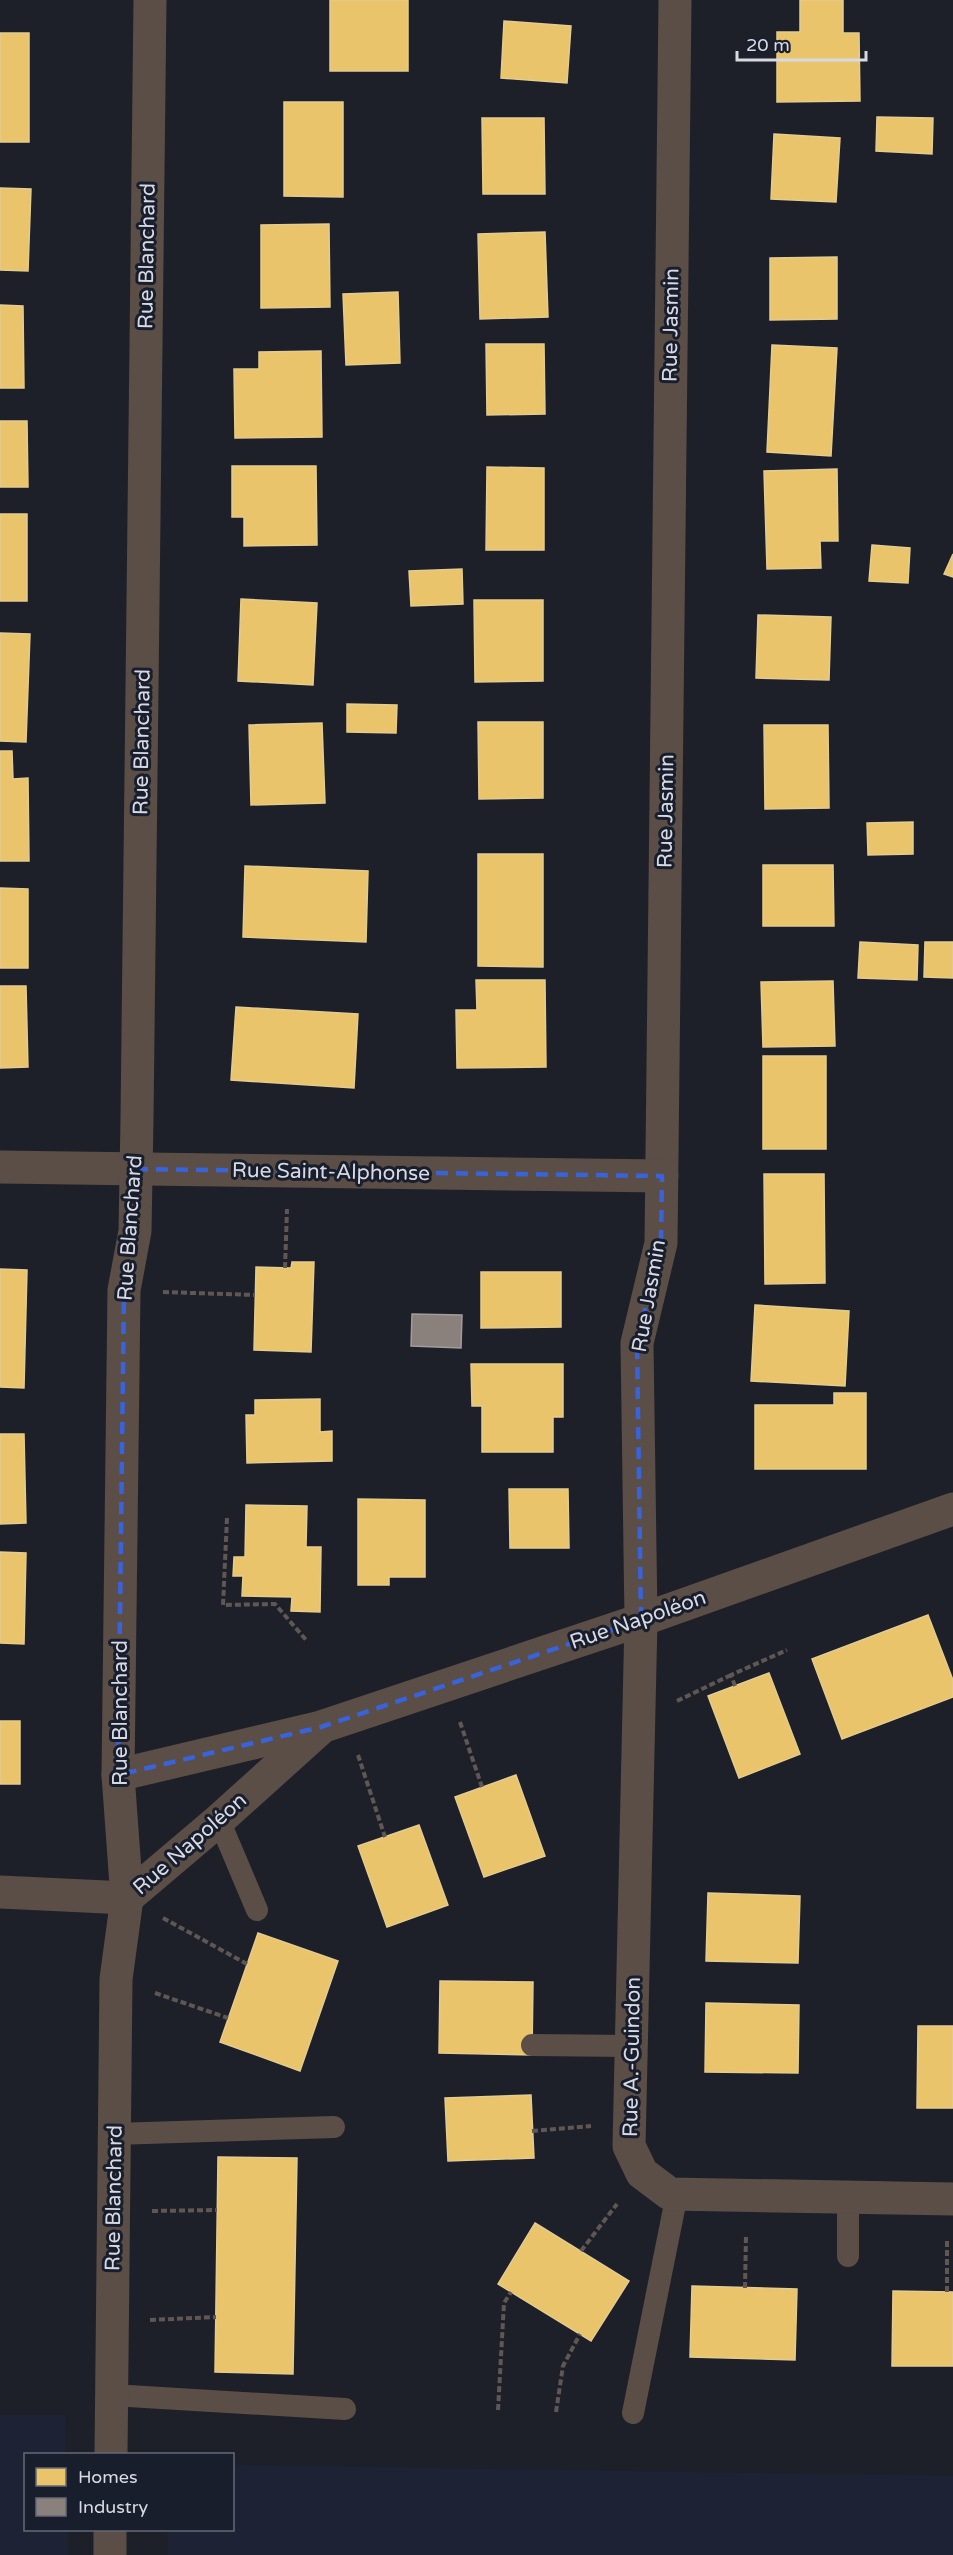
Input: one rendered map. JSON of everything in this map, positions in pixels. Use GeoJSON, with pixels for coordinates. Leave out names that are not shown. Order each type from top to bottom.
{"type":"FeatureCollection","features":[{"type":"Feature","properties":{"kind":"street","name":"Rue Blanchard"},"geometry":{"type":"LineString","coordinates":[[111,2453],[116,1979],[128,1898],[118,1775],[124,1290],[135,1231],[150,0]]}},
{"type":"Feature","properties":{"kind":"street","name":"Rue Jasmin"},"geometry":{"type":"LineString","coordinates":[[641,1620],[638,1343],[661,1243],[675,0]]}},
{"type":"Feature","properties":{"kind":"street","name":"Rue Saint-Alphonse"},"geometry":{"type":"LineString","coordinates":[[0,1167],[662,1176]]}},
{"type":"Feature","properties":{"kind":"street","name":"Rue Napoléon"},"geometry":{"type":"LineString","coordinates":[[118,1775],[334,1723],[641,1620],[953,1509]]}},
{"type":"Feature","properties":{"kind":"street","name":"Rue A.-Guindon"},"geometry":{"type":"LineString","coordinates":[[641,1620],[629,2146],[642,2173],[670,2194],[950,2199]]}},
{"type":"Feature","properties":{"kind":"street","name":"Rue Napoléon"},"geometry":{"type":"LineString","coordinates":[[0,1892],[128,1898],[334,1723]]}},
{"type":"Feature","properties":{"kind":"street"},"geometry":{"type":"LineString","coordinates":[[110,2531],[110,2555]]}},
{"type":"Feature","properties":{"kind":"lane"},"geometry":{"type":"LineString","coordinates":[[219,1820],[257,1910]]}},
{"type":"Feature","properties":{"kind":"lane"},"geometry":{"type":"LineString","coordinates":[[532,2045],[631,2046]]}},
{"type":"Feature","properties":{"kind":"lane"},"geometry":{"type":"LineString","coordinates":[[114,2134],[334,2127]]}},
{"type":"Feature","properties":{"kind":"lane"},"geometry":{"type":"LineString","coordinates":[[633,2413],[677,2194]]}},
{"type":"Feature","properties":{"kind":"lane"},"geometry":{"type":"LineString","coordinates":[[848,2197],[848,2256]]}},
{"type":"Feature","properties":{"kind":"lane"},"geometry":{"type":"LineString","coordinates":[[112,2395],[345,2409]]}},
{"type":"Feature","properties":{"kind":"path"},"geometry":{"type":"LineString","coordinates":[[285,1268],[288,1171]]}},
{"type":"Feature","properties":{"kind":"path"},"geometry":{"type":"LineString","coordinates":[[124,1290],[255,1296]]}},
{"type":"Feature","properties":{"kind":"path"},"geometry":{"type":"LineString","coordinates":[[227,1518],[223,1605],[275,1604],[307,1641]]}},
{"type":"Feature","properties":{"kind":"path"},"geometry":{"type":"LineString","coordinates":[[639,1719],[787,1650]]}},
{"type":"Feature","properties":{"kind":"path"},"geometry":{"type":"LineString","coordinates":[[731,1675],[735,1686]]}},
{"type":"Feature","properties":{"kind":"path"},"geometry":{"type":"LineString","coordinates":[[447,1685],[482,1787]]}},
{"type":"Feature","properties":{"kind":"path"},"geometry":{"type":"LineString","coordinates":[[334,1723],[385,1837]]}},
{"type":"Feature","properties":{"kind":"path"},"geometry":{"type":"LineString","coordinates":[[128,1898],[247,1964]]}},
{"type":"Feature","properties":{"kind":"path"},"geometry":{"type":"LineString","coordinates":[[116,1979],[228,2018]]}},
{"type":"Feature","properties":{"kind":"path"},"geometry":{"type":"LineString","coordinates":[[532,2131],[630,2123]]}},
{"type":"Feature","properties":{"kind":"path"},"geometry":{"type":"LineString","coordinates":[[581,2252],[642,2173]]}},
{"type":"Feature","properties":{"kind":"path"},"geometry":{"type":"LineString","coordinates":[[745,2288],[746,2195]]}},
{"type":"Feature","properties":{"kind":"path"},"geometry":{"type":"LineString","coordinates":[[947,2292],[950,2199]]}},
{"type":"Feature","properties":{"kind":"path"},"geometry":{"type":"LineString","coordinates":[[114,2211],[217,2210]]}},
{"type":"Feature","properties":{"kind":"path"},"geometry":{"type":"LineString","coordinates":[[498,2410],[504,2303],[512,2292]]}},
{"type":"Feature","properties":{"kind":"path"},"geometry":{"type":"LineString","coordinates":[[112,2321],[216,2317]]}},
{"type":"Feature","properties":{"kind":"path"},"geometry":{"type":"LineString","coordinates":[[556,2412],[562,2366],[580,2334]]}},
{"type":"Feature","properties":{"kind":"highlighted area"},"geometry":{"type":"Polygon","coordinates":[[[136,1169],[662,1176],[661,1243],[637,1343],[641,1620],[321,1727],[118,1775],[124,1290],[135,1231],[136,1169]]]}},
{"type":"Feature","properties":{"kind":"shaded area"},"geometry":{"type":"Polygon","coordinates":[[[0,2415],[65,2415],[66,2453],[24,2453],[24,2531],[68,2531],[68,2555],[0,2555],[0,2415]]]}},
{"type":"Feature","properties":{"kind":"shaded area"},"geometry":{"type":"Polygon","coordinates":[[[234,2465],[953,2476],[953,2555],[168,2555],[167,2531],[234,2531],[234,2465]]]}},
{"type":"Feature","properties":{"kind":"building: Homes"},"geometry":{"type":"Polygon","coordinates":[[[330,0],[408,0],[408,71],[330,71],[330,0]]]}},
{"type":"Feature","properties":{"kind":"building: Homes"},"geometry":{"type":"Polygon","coordinates":[[[800,0],[843,0],[843,33],[859,33],[860,101],[777,102],[777,32],[800,32],[800,0]]]}},
{"type":"Feature","properties":{"kind":"building: Homes"},"geometry":{"type":"Polygon","coordinates":[[[504,21],[571,26],[567,83],[501,78],[504,21]]]}},
{"type":"Feature","properties":{"kind":"building: Homes"},"geometry":{"type":"Polygon","coordinates":[[[0,33],[29,33],[29,142],[0,142],[0,33]]]}},
{"type":"Feature","properties":{"kind":"building: Homes"},"geometry":{"type":"Polygon","coordinates":[[[284,102],[343,102],[343,197],[284,196],[284,102]]]}},
{"type":"Feature","properties":{"kind":"building: Homes"},"geometry":{"type":"Polygon","coordinates":[[[877,117],[933,118],[932,154],[876,151],[877,117]]]}},
{"type":"Feature","properties":{"kind":"building: Homes"},"geometry":{"type":"Polygon","coordinates":[[[482,118],[544,118],[545,194],[483,194],[482,118]]]}},
{"type":"Feature","properties":{"kind":"building: Homes"},"geometry":{"type":"Polygon","coordinates":[[[774,134],[840,138],[836,202],[771,199],[774,134]]]}},
{"type":"Feature","properties":{"kind":"building: Homes"},"geometry":{"type":"Polygon","coordinates":[[[0,188],[31,189],[28,271],[0,270],[0,188]]]}},
{"type":"Feature","properties":{"kind":"building: Homes"},"geometry":{"type":"Polygon","coordinates":[[[329,224],[330,307],[261,308],[261,225],[329,224]]]}},
{"type":"Feature","properties":{"kind":"building: Homes"},"geometry":{"type":"Polygon","coordinates":[[[545,232],[548,317],[480,319],[478,234],[545,232]]]}},
{"type":"Feature","properties":{"kind":"building: Homes"},"geometry":{"type":"Polygon","coordinates":[[[837,257],[837,319],[770,320],[770,258],[837,257]]]}},
{"type":"Feature","properties":{"kind":"building: Homes"},"geometry":{"type":"Polygon","coordinates":[[[398,292],[400,363],[346,365],[343,294],[398,292]]]}},
{"type":"Feature","properties":{"kind":"building: Homes"},"geometry":{"type":"Polygon","coordinates":[[[0,305],[23,306],[24,388],[0,388],[0,305]]]}},
{"type":"Feature","properties":{"kind":"building: Homes"},"geometry":{"type":"Polygon","coordinates":[[[486,344],[544,344],[545,414],[487,415],[486,344]]]}},
{"type":"Feature","properties":{"kind":"building: Homes"},"geometry":{"type":"Polygon","coordinates":[[[772,345],[837,348],[831,456],[767,452],[772,345]]]}},
{"type":"Feature","properties":{"kind":"building: Homes"},"geometry":{"type":"Polygon","coordinates":[[[321,351],[322,437],[235,438],[234,369],[259,369],[259,352],[321,351]]]}},
{"type":"Feature","properties":{"kind":"building: Homes"},"geometry":{"type":"Polygon","coordinates":[[[0,421],[27,421],[28,487],[0,487],[0,421]]]}},
{"type":"Feature","properties":{"kind":"building: Homes"},"geometry":{"type":"Polygon","coordinates":[[[232,466],[316,466],[317,545],[244,546],[244,517],[232,517],[232,466]]]}},
{"type":"Feature","properties":{"kind":"building: Homes"},"geometry":{"type":"Polygon","coordinates":[[[487,467],[544,468],[544,550],[486,550],[487,467]]]}},
{"type":"Feature","properties":{"kind":"building: Homes"},"geometry":{"type":"Polygon","coordinates":[[[837,469],[838,541],[820,541],[821,568],[767,569],[764,471],[837,469]]]}},
{"type":"Feature","properties":{"kind":"building: Homes"},"geometry":{"type":"Polygon","coordinates":[[[0,514],[27,514],[27,601],[0,601],[0,514]]]}},
{"type":"Feature","properties":{"kind":"building: Homes"},"geometry":{"type":"Polygon","coordinates":[[[872,545],[910,548],[908,583],[869,581],[872,545]]]}},
{"type":"Feature","properties":{"kind":"building: Homes"},"geometry":{"type":"Polygon","coordinates":[[[953,554],[953,577],[944,574],[953,554]]]}},
{"type":"Feature","properties":{"kind":"building: Homes"},"geometry":{"type":"Polygon","coordinates":[[[462,569],[463,604],[411,606],[409,571],[462,569]]]}},
{"type":"Feature","properties":{"kind":"building: Homes"},"geometry":{"type":"Polygon","coordinates":[[[241,599],[317,603],[313,685],[238,681],[241,599]]]}},
{"type":"Feature","properties":{"kind":"building: Homes"},"geometry":{"type":"Polygon","coordinates":[[[474,600],[543,600],[543,681],[475,682],[474,600]]]}},
{"type":"Feature","properties":{"kind":"building: Homes"},"geometry":{"type":"Polygon","coordinates":[[[758,615],[831,617],[829,680],[756,678],[758,615]]]}},
{"type":"Feature","properties":{"kind":"building: Homes"},"geometry":{"type":"Polygon","coordinates":[[[0,633],[30,634],[26,742],[0,741],[0,633]]]}},
{"type":"Feature","properties":{"kind":"building: Homes"},"geometry":{"type":"Polygon","coordinates":[[[347,704],[397,705],[396,733],[347,732],[347,704]]]}},
{"type":"Feature","properties":{"kind":"building: Homes"},"geometry":{"type":"Polygon","coordinates":[[[478,722],[543,722],[543,798],[479,799],[478,722]]]}},
{"type":"Feature","properties":{"kind":"building: Homes"},"geometry":{"type":"Polygon","coordinates":[[[322,723],[325,803],[251,805],[249,725],[322,723]]]}},
{"type":"Feature","properties":{"kind":"building: Homes"},"geometry":{"type":"Polygon","coordinates":[[[764,725],[828,725],[829,808],[765,809],[764,725]]]}},
{"type":"Feature","properties":{"kind":"building: Homes"},"geometry":{"type":"Polygon","coordinates":[[[0,751],[12,751],[13,779],[28,778],[29,861],[0,861],[0,751]]]}},
{"type":"Feature","properties":{"kind":"building: Homes"},"geometry":{"type":"Polygon","coordinates":[[[913,822],[913,854],[868,855],[867,823],[913,822]]]}},
{"type":"Feature","properties":{"kind":"building: Homes"},"geometry":{"type":"Polygon","coordinates":[[[478,854],[543,854],[543,967],[478,966],[478,854]]]}},
{"type":"Feature","properties":{"kind":"building: Homes"},"geometry":{"type":"Polygon","coordinates":[[[763,865],[833,865],[834,926],[763,926],[763,865]]]}},
{"type":"Feature","properties":{"kind":"building: Homes"},"geometry":{"type":"Polygon","coordinates":[[[245,866],[368,871],[366,942],[243,937],[245,866]]]}},
{"type":"Feature","properties":{"kind":"building: Homes"},"geometry":{"type":"Polygon","coordinates":[[[0,888],[28,889],[28,968],[0,968],[0,888]]]}},
{"type":"Feature","properties":{"kind":"building: Homes"},"geometry":{"type":"Polygon","coordinates":[[[860,942],[918,945],[917,980],[858,978],[860,942]]]}},
{"type":"Feature","properties":{"kind":"building: Homes"},"geometry":{"type":"Polygon","coordinates":[[[925,942],[953,942],[953,978],[924,977],[925,942]]]}},
{"type":"Feature","properties":{"kind":"building: Homes"},"geometry":{"type":"Polygon","coordinates":[[[476,980],[545,980],[546,1067],[457,1068],[456,1010],[477,1010],[476,980]]]}},
{"type":"Feature","properties":{"kind":"building: Homes"},"geometry":{"type":"Polygon","coordinates":[[[833,981],[835,1046],[763,1047],[761,982],[833,981]]]}},
{"type":"Feature","properties":{"kind":"building: Homes"},"geometry":{"type":"Polygon","coordinates":[[[0,986],[26,986],[28,1067],[0,1068],[0,986]]]}},
{"type":"Feature","properties":{"kind":"building: Homes"},"geometry":{"type":"Polygon","coordinates":[[[236,1007],[358,1014],[354,1088],[231,1080],[236,1007]]]}},
{"type":"Feature","properties":{"kind":"building: Homes"},"geometry":{"type":"Polygon","coordinates":[[[763,1056],[826,1056],[826,1149],[763,1149],[763,1056]]]}},
{"type":"Feature","properties":{"kind":"building: Homes"},"geometry":{"type":"Polygon","coordinates":[[[764,1174],[824,1174],[825,1283],[765,1284],[764,1174]]]}},
{"type":"Feature","properties":{"kind":"building: Homes"},"geometry":{"type":"Polygon","coordinates":[[[292,1262],[314,1262],[311,1352],[254,1350],[256,1267],[291,1268],[292,1262]]]}},
{"type":"Feature","properties":{"kind":"building: Homes"},"geometry":{"type":"Polygon","coordinates":[[[0,1269],[27,1270],[24,1388],[0,1387],[0,1269]]]}},
{"type":"Feature","properties":{"kind":"building: Homes"},"geometry":{"type":"Polygon","coordinates":[[[481,1272],[561,1272],[561,1327],[481,1328],[481,1272]]]}},
{"type":"Feature","properties":{"kind":"building: Homes"},"geometry":{"type":"Polygon","coordinates":[[[755,1305],[849,1311],[845,1386],[751,1381],[755,1305]]]}},
{"type":"Feature","properties":{"kind":"building: Homes"},"geometry":{"type":"Polygon","coordinates":[[[471,1364],[563,1364],[563,1417],[553,1417],[553,1452],[482,1452],[482,1406],[472,1406],[471,1364]]]}},
{"type":"Feature","properties":{"kind":"building: Homes"},"geometry":{"type":"Polygon","coordinates":[[[834,1393],[866,1393],[866,1469],[755,1469],[755,1405],[834,1405],[834,1393]]]}},
{"type":"Feature","properties":{"kind":"building: Homes"},"geometry":{"type":"Polygon","coordinates":[[[320,1399],[320,1432],[332,1431],[332,1461],[247,1463],[246,1415],[255,1415],[255,1400],[320,1399]]]}},
{"type":"Feature","properties":{"kind":"building: Homes"},"geometry":{"type":"Polygon","coordinates":[[[0,1434],[24,1434],[26,1523],[0,1524],[0,1434]]]}},
{"type":"Feature","properties":{"kind":"building: Homes"},"geometry":{"type":"Polygon","coordinates":[[[509,1489],[568,1489],[569,1548],[510,1548],[509,1489]]]}},
{"type":"Feature","properties":{"kind":"building: Homes"},"geometry":{"type":"Polygon","coordinates":[[[358,1499],[425,1500],[425,1577],[389,1577],[389,1585],[358,1585],[358,1499]]]}},
{"type":"Feature","properties":{"kind":"building: Homes"},"geometry":{"type":"Polygon","coordinates":[[[246,1505],[307,1506],[306,1547],[321,1547],[320,1612],[291,1611],[292,1597],[242,1596],[243,1576],[233,1576],[234,1557],[245,1557],[246,1505]]]}},
{"type":"Feature","properties":{"kind":"building: Homes"},"geometry":{"type":"Polygon","coordinates":[[[0,1552],[26,1553],[24,1644],[0,1643],[0,1552]]]}},
{"type":"Feature","properties":{"kind":"building: Homes"},"geometry":{"type":"Polygon","coordinates":[[[928,1615],[953,1680],[953,1697],[842,1739],[812,1659],[928,1615]]]}},
{"type":"Feature","properties":{"kind":"building: Homes"},"geometry":{"type":"Polygon","coordinates":[[[769,1673],[800,1754],[739,1778],[708,1696],[769,1673]]]}},
{"type":"Feature","properties":{"kind":"building: Homes"},"geometry":{"type":"Polygon","coordinates":[[[0,1721],[20,1721],[20,1784],[0,1784],[0,1721]]]}},
{"type":"Feature","properties":{"kind":"building: Homes"},"geometry":{"type":"Polygon","coordinates":[[[516,1775],[545,1856],[484,1877],[455,1797],[516,1775]]]}},
{"type":"Feature","properties":{"kind":"building: Homes"},"geometry":{"type":"Polygon","coordinates":[[[419,1825],[448,1905],[387,1927],[358,1846],[419,1825]]]}},
{"type":"Feature","properties":{"kind":"building: Homes"},"geometry":{"type":"Polygon","coordinates":[[[708,1893],[800,1896],[798,1963],[706,1961],[708,1893]]]}},
{"type":"Feature","properties":{"kind":"building: Homes"},"geometry":{"type":"Polygon","coordinates":[[[258,1933],[338,1961],[300,2071],[220,2042],[258,1933]]]}},
{"type":"Feature","properties":{"kind":"building: Homes"},"geometry":{"type":"Polygon","coordinates":[[[440,1981],[533,1982],[532,2055],[439,2053],[440,1981]]]}},
{"type":"Feature","properties":{"kind":"building: Homes"},"geometry":{"type":"Polygon","coordinates":[[[706,2003],[799,2005],[798,2073],[705,2072],[706,2003]]]}},
{"type":"Feature","properties":{"kind":"building: Homes"},"geometry":{"type":"Polygon","coordinates":[[[918,2026],[953,2026],[953,2108],[917,2108],[918,2026]]]}},
{"type":"Feature","properties":{"kind":"building: Homes"},"geometry":{"type":"Polygon","coordinates":[[[531,2095],[534,2158],[448,2161],[445,2098],[531,2095]]]}},
{"type":"Feature","properties":{"kind":"building: Homes"},"geometry":{"type":"Polygon","coordinates":[[[218,2157],[297,2158],[293,2374],[215,2372],[218,2157]]]}},
{"type":"Feature","properties":{"kind":"building: Homes"},"geometry":{"type":"Polygon","coordinates":[[[535,2223],[629,2281],[591,2341],[498,2284],[535,2223]]]}},
{"type":"Feature","properties":{"kind":"building: Homes"},"geometry":{"type":"Polygon","coordinates":[[[692,2286],[797,2289],[795,2360],[690,2357],[692,2286]]]}},
{"type":"Feature","properties":{"kind":"building: Homes"},"geometry":{"type":"Polygon","coordinates":[[[893,2291],[953,2292],[953,2366],[892,2366],[893,2291]]]}},
{"type":"Feature","properties":{"kind":"building: Industry"},"geometry":{"type":"Polygon","coordinates":[[[412,1314],[462,1315],[461,1348],[411,1346],[412,1314]]]}}]}
